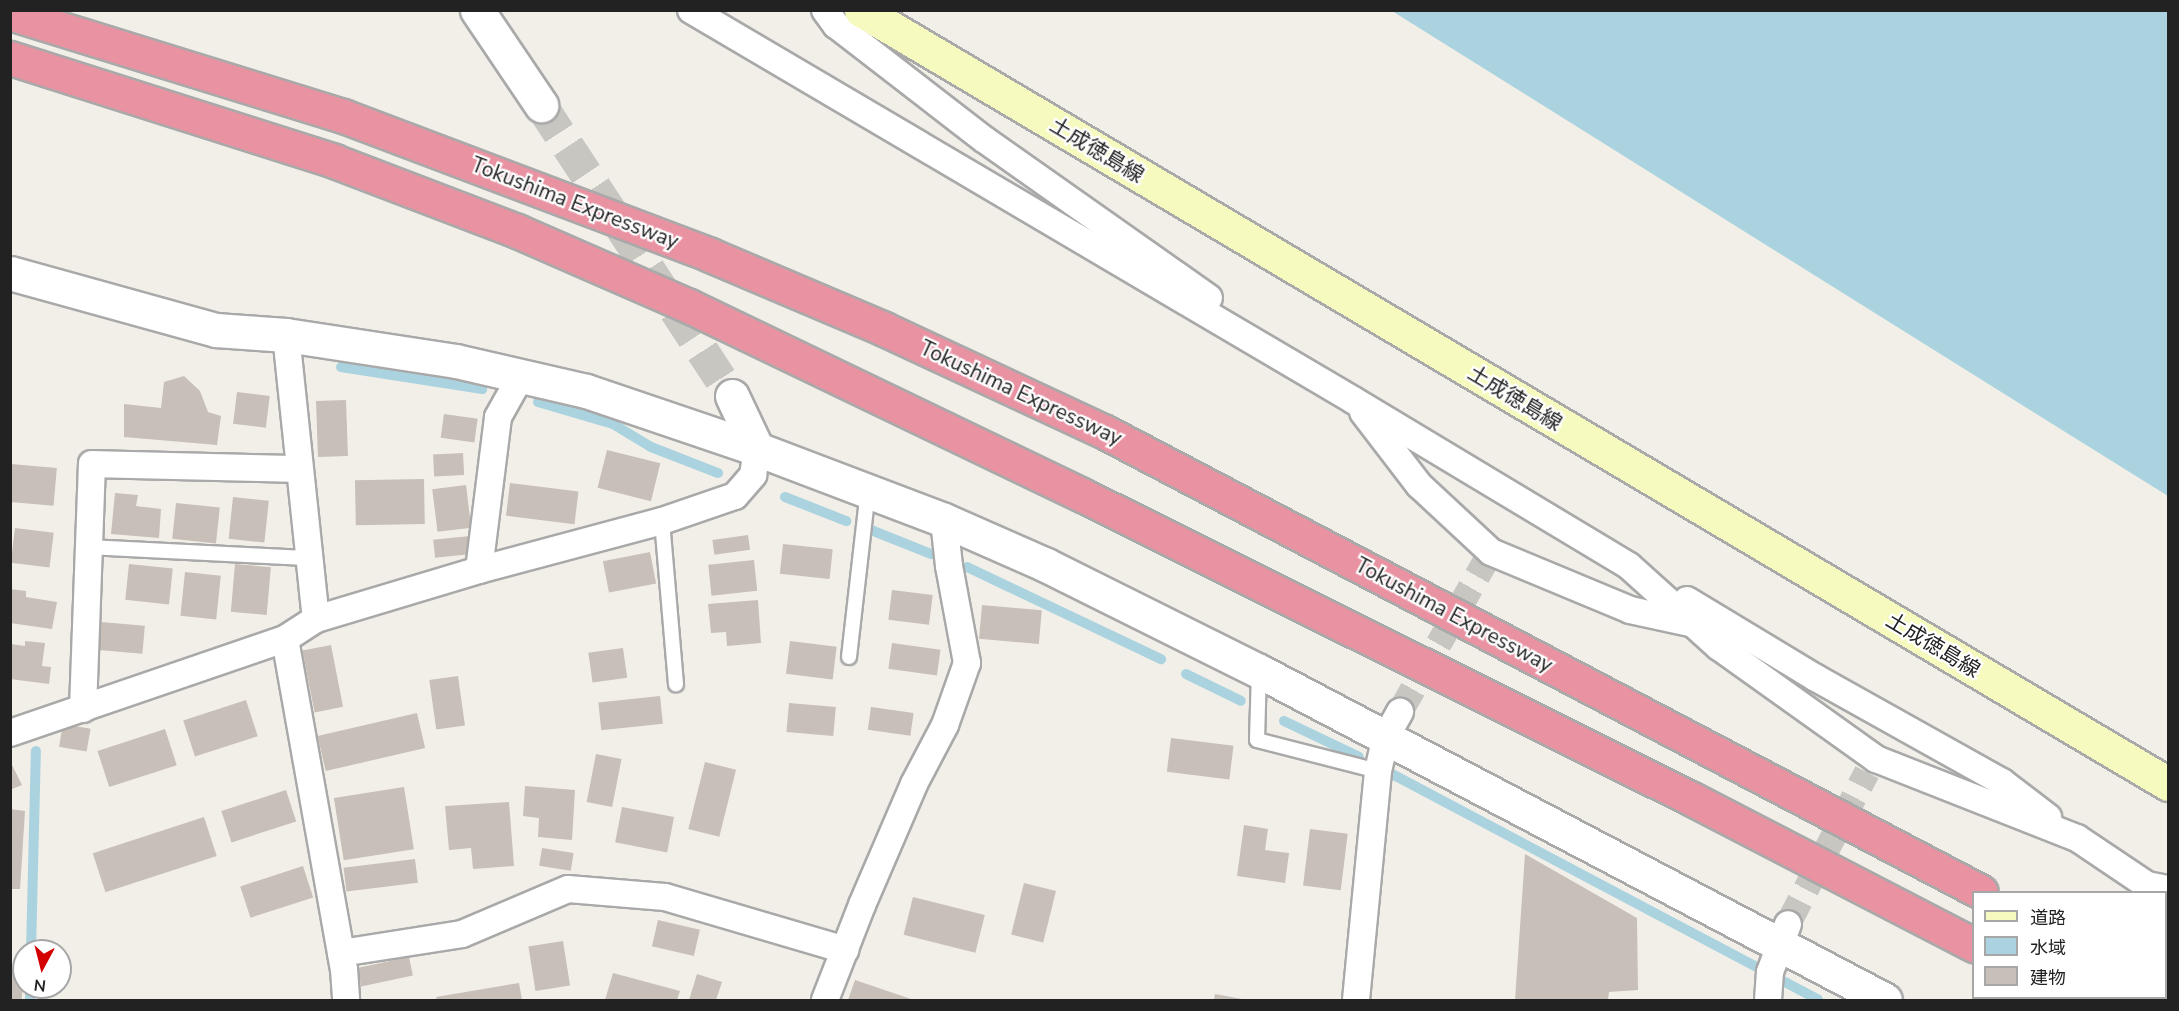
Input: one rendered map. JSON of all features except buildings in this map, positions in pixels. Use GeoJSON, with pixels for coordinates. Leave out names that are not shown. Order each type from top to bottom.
{"type":"FeatureCollection","features":[{"type":"Feature","properties":{"kind":"highway","name":"Tokushima Expressway"},"geometry":{"type":"LineString","coordinates":[[10,13],[365,124],[710,255],[884,329],[1105,432],[1979,891]]}},
{"type":"Feature","properties":{"kind":"highway"},"geometry":{"type":"LineString","coordinates":[[10,58],[334,161],[517,231],[689,306],[1039,474],[1585,745],[1972,944]]}},
{"type":"Feature","properties":{"kind":"main road","name":"土成徳島線"},"geometry":{"type":"LineString","coordinates":[[861,10],[2169,784]]}},
{"type":"Feature","properties":{"kind":"street"},"geometry":{"type":"LineString","coordinates":[[477,10],[541,105]]}},
{"type":"Feature","properties":{"kind":"street"},"geometry":{"type":"LineString","coordinates":[[690,10],[1353,400],[1816,678],[2002,782],[2077,838],[2159,891]]}},
{"type":"Feature","properties":{"kind":"street"},"geometry":{"type":"LineString","coordinates":[[825,10],[836,25],[985,140],[1353,400],[1419,484],[1491,552],[1630,610],[1698,625]]}},
{"type":"Feature","properties":{"kind":"street"},"geometry":{"type":"LineString","coordinates":[[10,273],[216,330],[286,335],[456,361],[586,390],[757,449],[944,520],[1046,565],[1259,671],[1393,725],[1774,963],[1885,1000]]}},
{"type":"Feature","properties":{"kind":"street"},"geometry":{"type":"LineString","coordinates":[[286,335],[316,619]]}},
{"type":"Feature","properties":{"kind":"street"},"geometry":{"type":"LineString","coordinates":[[479,570],[498,417],[522,374]]}},
{"type":"Feature","properties":{"kind":"street"},"geometry":{"type":"LineString","coordinates":[[10,733],[285,639],[316,619],[479,570],[662,521],[735,496],[753,475],[757,449],[732,396]]}},
{"type":"Feature","properties":{"kind":"street"},"geometry":{"type":"LineString","coordinates":[[83,709],[92,464],[299,469]]}},
{"type":"Feature","properties":{"kind":"street"},"geometry":{"type":"LineString","coordinates":[[825,1000],[914,784],[945,725],[967,663],[949,566],[944,520]]}},
{"type":"Feature","properties":{"kind":"street"},"geometry":{"type":"LineString","coordinates":[[1629,566],[1719,646],[1872,766],[2077,838]]}},
{"type":"Feature","properties":{"kind":"street"},"geometry":{"type":"LineString","coordinates":[[285,639],[341,953],[346,1000]]}},
{"type":"Feature","properties":{"kind":"street"},"geometry":{"type":"LineString","coordinates":[[1356,1000],[1378,771],[1393,725]]}},
{"type":"Feature","properties":{"kind":"street"},"geometry":{"type":"LineString","coordinates":[[341,953],[462,934],[568,889],[665,897],[845,950]]}},
{"type":"Feature","properties":{"kind":"lane"},"geometry":{"type":"LineString","coordinates":[[849,657],[868,491]]}},
{"type":"Feature","properties":{"kind":"lane"},"geometry":{"type":"LineString","coordinates":[[662,521],[676,684]]}},
{"type":"Feature","properties":{"kind":"lane"},"geometry":{"type":"LineString","coordinates":[[90,547],[309,558]]}},
{"type":"Feature","properties":{"kind":"lane"},"geometry":{"type":"LineString","coordinates":[[1259,671],[1257,740],[1378,771]]}},
{"type":"Feature","properties":{"kind":"water"},"geometry":{"type":"Polygon","coordinates":[[[1392,11],[2168,11],[2168,496],[1934,350],[1392,11]]]}},
{"type":"Feature","properties":{"kind":"waterway"},"geometry":{"type":"LineString","coordinates":[[341,367],[482,389]]}},
{"type":"Feature","properties":{"kind":"waterway"},"geometry":{"type":"LineString","coordinates":[[538,402],[613,424],[651,447],[718,473]]}},
{"type":"Feature","properties":{"kind":"waterway"},"geometry":{"type":"LineString","coordinates":[[785,497],[846,521]]}},
{"type":"Feature","properties":{"kind":"waterway"},"geometry":{"type":"LineString","coordinates":[[871,530],[931,554]]}},
{"type":"Feature","properties":{"kind":"waterway"},"geometry":{"type":"LineString","coordinates":[[967,567],[1161,659]]}},
{"type":"Feature","properties":{"kind":"waterway"},"geometry":{"type":"LineString","coordinates":[[1186,674],[1241,701]]}},
{"type":"Feature","properties":{"kind":"waterway"},"geometry":{"type":"LineString","coordinates":[[1284,721],[1359,757]]}},
{"type":"Feature","properties":{"kind":"waterway"},"geometry":{"type":"LineString","coordinates":[[31,939],[36,751]]}},
{"type":"Feature","properties":{"kind":"waterway"},"geometry":{"type":"LineString","coordinates":[[1392,774],[1818,1000]]}},
{"type":"Feature","properties":{"kind":"tunnel"},"geometry":{"type":"LineString","coordinates":[[541,105],[732,396]]}},
{"type":"Feature","properties":{"kind":"tunnel"},"geometry":{"type":"LineString","coordinates":[[1400,712],[1491,552]]}},
{"type":"Feature","properties":{"kind":"tunnel"},"geometry":{"type":"LineString","coordinates":[[1788,924],[1867,772]]}}]}
